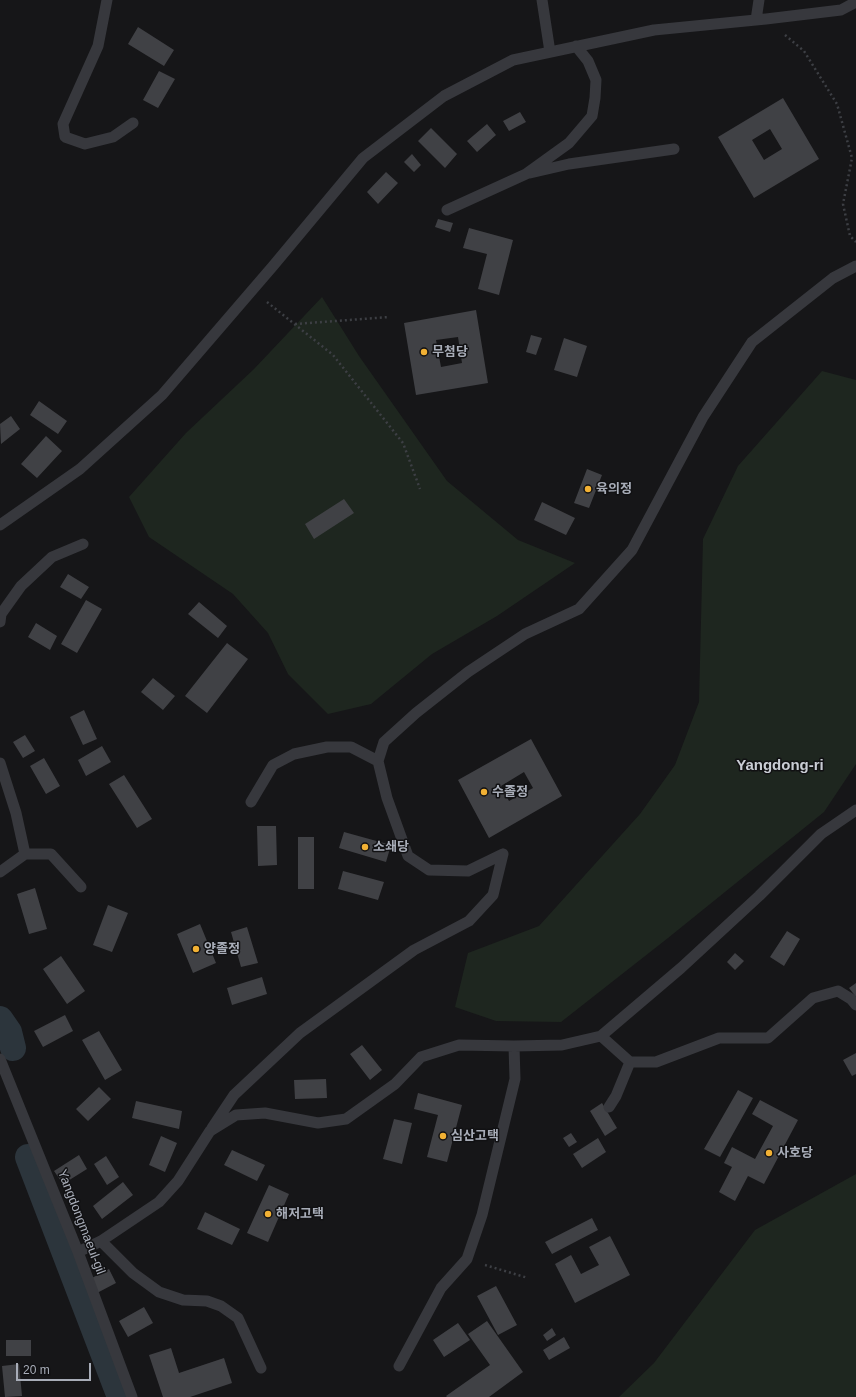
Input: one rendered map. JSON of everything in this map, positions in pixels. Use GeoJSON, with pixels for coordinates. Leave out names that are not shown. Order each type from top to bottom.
{"type":"FeatureCollection","features":[{"type":"Feature","properties":{"kind":"lane"},"geometry":{"type":"LineString","coordinates":[[107,0],[98,46],[63,124],[65,137],[84,144],[113,137],[133,123]]}},
{"type":"Feature","properties":{"kind":"lane"},"geometry":{"type":"LineString","coordinates":[[542,0],[550,52]]}},
{"type":"Feature","properties":{"kind":"lane"},"geometry":{"type":"LineString","coordinates":[[759,0],[761,20]]}},
{"type":"Feature","properties":{"kind":"lane"},"geometry":{"type":"LineString","coordinates":[[0,525],[80,469],[162,395],[253,290],[363,158],[444,96],[512,60],[654,30],[761,20],[841,10],[856,2]]}},
{"type":"Feature","properties":{"kind":"lane"},"geometry":{"type":"LineString","coordinates":[[447,210],[526,174],[569,143],[592,116],[596,80],[588,61],[576,46]]}},
{"type":"Feature","properties":{"kind":"lane"},"geometry":{"type":"LineString","coordinates":[[526,174],[569,164],[674,149]]}},
{"type":"Feature","properties":{"kind":"lane"},"geometry":{"type":"LineString","coordinates":[[78,1252],[101,1241],[159,1202],[178,1181],[234,1095],[300,1033],[414,950],[469,920],[493,895],[503,854],[468,871],[429,870],[408,856],[386,798],[378,762],[384,742],[416,713],[468,672],[524,634],[579,609],[632,550],[703,417],[752,342],[833,278],[856,266]]}},
{"type":"Feature","properties":{"kind":"lane"},"geometry":{"type":"LineString","coordinates":[[0,616],[21,586],[52,557],[83,544]]}},
{"type":"Feature","properties":{"kind":"lane"},"geometry":{"type":"LineString","coordinates":[[251,802],[273,765],[294,754],[327,747],[350,747],[378,762]]}},
{"type":"Feature","properties":{"kind":"lane"},"geometry":{"type":"LineString","coordinates":[[0,763],[16,813],[25,854]]}},
{"type":"Feature","properties":{"kind":"lane"},"geometry":{"type":"LineString","coordinates":[[210,1131],[236,1115],[265,1113],[318,1123],[346,1119],[395,1084],[422,1057],[459,1045],[562,1045],[601,1036],[698,953],[759,896],[821,834],[856,810]]}},
{"type":"Feature","properties":{"kind":"lane"},"geometry":{"type":"LineString","coordinates":[[0,872],[25,854],[51,854],[81,887]]}},
{"type":"Feature","properties":{"kind":"lane"},"geometry":{"type":"LineString","coordinates":[[601,1036],[630,1062],[656,1062],[719,1038],[768,1038],[813,998],[838,991],[851,999],[856,1005]]}},
{"type":"Feature","properties":{"kind":"lane"},"geometry":{"type":"LineString","coordinates":[[398,1366],[441,1288],[467,1259],[482,1215],[515,1079],[514,1046]]}},
{"type":"Feature","properties":{"kind":"lane","name":"Yangdongmaeul-gil"},"geometry":{"type":"LineString","coordinates":[[0,1059],[78,1252],[132,1397]]}},
{"type":"Feature","properties":{"kind":"lane"},"geometry":{"type":"LineString","coordinates":[[609,1106],[616,1096],[630,1062]]}},
{"type":"Feature","properties":{"kind":"lane"},"geometry":{"type":"LineString","coordinates":[[101,1241],[133,1273],[159,1292],[183,1300],[207,1301],[221,1306],[238,1318],[261,1368]]}},
{"type":"Feature","properties":{"kind":"path"},"geometry":{"type":"LineString","coordinates":[[761,20],[804,51],[837,104],[852,158],[843,204],[850,236],[856,242]]}},
{"type":"Feature","properties":{"kind":"path"},"geometry":{"type":"LineString","coordinates":[[253,290],[333,355],[403,443],[420,489]]}},
{"type":"Feature","properties":{"kind":"path"},"geometry":{"type":"LineString","coordinates":[[294,324],[389,317]]}},
{"type":"Feature","properties":{"kind":"path"},"geometry":{"type":"LineString","coordinates":[[467,1259],[528,1278]]}},
{"type":"Feature","properties":{"kind":"shaded area"},"geometry":{"type":"Polygon","coordinates":[[[322,297],[359,356],[447,481],[518,540],[575,563],[497,616],[432,654],[371,704],[328,714],[288,674],[268,633],[233,594],[149,537],[129,497],[186,433],[254,369],[322,297]]]}},
{"type":"Feature","properties":{"kind":"shaded area"},"geometry":{"type":"Polygon","coordinates":[[[822,371],[856,380],[856,764],[824,812],[561,1022],[496,1021],[455,1007],[468,953],[539,926],[640,814],[675,765],[699,702],[703,539],[738,466],[822,371]]]}},
{"type":"Feature","properties":{"kind":"shaded area"},"geometry":{"type":"Polygon","coordinates":[[[856,1174],[856,1397],[619,1397],[654,1363],[755,1230],[856,1174]]]}},
{"type":"Feature","properties":{"kind":"building"},"geometry":{"type":"Polygon","coordinates":[[[138,27],[174,50],[164,66],[128,44],[138,27]]]}},
{"type":"Feature","properties":{"kind":"building"},"geometry":{"type":"Polygon","coordinates":[[[159,71],[175,79],[158,108],[143,100],[159,71]]]}},
{"type":"Feature","properties":{"kind":"building"},"geometry":{"type":"Polygon","coordinates":[[[783,98],[819,159],[754,198],[718,137],[783,98]],[[770,129],[752,140],[764,160],[782,149],[770,129]]]}},
{"type":"Feature","properties":{"kind":"building"},"geometry":{"type":"Polygon","coordinates":[[[520,112],[526,122],[509,131],[503,121],[520,112]]]}},
{"type":"Feature","properties":{"kind":"building"},"geometry":{"type":"Polygon","coordinates":[[[487,124],[496,135],[477,152],[467,141],[487,124]]]}},
{"type":"Feature","properties":{"kind":"building"},"geometry":{"type":"Polygon","coordinates":[[[431,128],[457,154],[445,168],[418,141],[431,128]]]}},
{"type":"Feature","properties":{"kind":"building"},"geometry":{"type":"Polygon","coordinates":[[[412,154],[421,165],[414,172],[404,162],[412,154]]]}},
{"type":"Feature","properties":{"kind":"building"},"geometry":{"type":"Polygon","coordinates":[[[386,172],[398,183],[378,204],[367,192],[386,172]]]}},
{"type":"Feature","properties":{"kind":"building"},"geometry":{"type":"Polygon","coordinates":[[[438,219],[453,223],[450,232],[435,227],[438,219]]]}},
{"type":"Feature","properties":{"kind":"building"},"geometry":{"type":"Polygon","coordinates":[[[469,228],[513,240],[499,295],[478,289],[487,254],[463,248],[469,228]]]}},
{"type":"Feature","properties":{"kind":"building","name":"무첨당"},"geometry":{"type":"Polygon","coordinates":[[[476,310],[488,383],[416,395],[404,323],[476,310]],[[458,337],[436,340],[441,367],[462,363],[458,337]]]}},
{"type":"Feature","properties":{"kind":"building"},"geometry":{"type":"Polygon","coordinates":[[[531,335],[542,338],[536,355],[526,352],[531,335]]]}},
{"type":"Feature","properties":{"kind":"building"},"geometry":{"type":"Polygon","coordinates":[[[564,338],[587,346],[577,377],[554,370],[564,338]]]}},
{"type":"Feature","properties":{"kind":"building"},"geometry":{"type":"Polygon","coordinates":[[[39,401],[67,421],[58,434],[30,415],[39,401]]]}},
{"type":"Feature","properties":{"kind":"building"},"geometry":{"type":"Polygon","coordinates":[[[11,416],[20,429],[1,444],[0,424],[11,416]]]}},
{"type":"Feature","properties":{"kind":"building"},"geometry":{"type":"Polygon","coordinates":[[[46,436],[62,451],[37,478],[21,464],[46,436]]]}},
{"type":"Feature","properties":{"kind":"building","name":"육의정"},"geometry":{"type":"Polygon","coordinates":[[[587,469],[602,475],[589,508],[574,503],[587,469]]]}},
{"type":"Feature","properties":{"kind":"building"},"geometry":{"type":"Polygon","coordinates":[[[344,499],[354,513],[314,539],[305,524],[344,499]]]}},
{"type":"Feature","properties":{"kind":"building"},"geometry":{"type":"Polygon","coordinates":[[[542,502],[575,518],[566,535],[534,520],[542,502]]]}},
{"type":"Feature","properties":{"kind":"building"},"geometry":{"type":"Polygon","coordinates":[[[68,574],[89,587],[81,599],[60,587],[68,574]]]}},
{"type":"Feature","properties":{"kind":"building"},"geometry":{"type":"Polygon","coordinates":[[[86,600],[102,609],[77,653],[61,644],[86,600]]]}},
{"type":"Feature","properties":{"kind":"building"},"geometry":{"type":"Polygon","coordinates":[[[199,602],[227,626],[218,638],[188,614],[199,602]]]}},
{"type":"Feature","properties":{"kind":"building"},"geometry":{"type":"Polygon","coordinates":[[[36,623],[57,636],[50,650],[28,637],[36,623]]]}},
{"type":"Feature","properties":{"kind":"building"},"geometry":{"type":"Polygon","coordinates":[[[227,643],[248,659],[207,713],[185,696],[227,643]]]}},
{"type":"Feature","properties":{"kind":"building"},"geometry":{"type":"Polygon","coordinates":[[[153,678],[175,696],[163,710],[141,692],[153,678]]]}},
{"type":"Feature","properties":{"kind":"building"},"geometry":{"type":"Polygon","coordinates":[[[84,710],[97,739],[83,745],[70,717],[84,710]]]}},
{"type":"Feature","properties":{"kind":"building"},"geometry":{"type":"Polygon","coordinates":[[[25,735],[35,751],[23,758],[13,742],[25,735]]]}},
{"type":"Feature","properties":{"kind":"building","name":"수졸정"},"geometry":{"type":"Polygon","coordinates":[[[531,739],[562,796],[489,838],[458,780],[531,739]],[[524,772],[501,786],[509,801],[533,788],[524,772]]]}},
{"type":"Feature","properties":{"kind":"building"},"geometry":{"type":"Polygon","coordinates":[[[102,746],[111,762],[86,776],[78,760],[102,746]]]}},
{"type":"Feature","properties":{"kind":"building"},"geometry":{"type":"Polygon","coordinates":[[[44,758],[60,786],[46,794],[30,766],[44,758]]]}},
{"type":"Feature","properties":{"kind":"building"},"geometry":{"type":"Polygon","coordinates":[[[124,775],[152,819],[137,828],[109,784],[124,775]]]}},
{"type":"Feature","properties":{"kind":"building"},"geometry":{"type":"Polygon","coordinates":[[[257,826],[276,826],[277,865],[258,866],[257,826]]]}},
{"type":"Feature","properties":{"kind":"building","name":"소쇄당"},"geometry":{"type":"Polygon","coordinates":[[[344,832],[391,845],[386,862],[339,848],[344,832]]]}},
{"type":"Feature","properties":{"kind":"building"},"geometry":{"type":"Polygon","coordinates":[[[298,837],[314,837],[314,889],[298,889],[298,837]]]}},
{"type":"Feature","properties":{"kind":"building"},"geometry":{"type":"Polygon","coordinates":[[[343,871],[384,882],[378,900],[338,889],[343,871]]]}},
{"type":"Feature","properties":{"kind":"building"},"geometry":{"type":"Polygon","coordinates":[[[35,888],[47,929],[29,934],[17,894],[35,888]]]}},
{"type":"Feature","properties":{"kind":"building"},"geometry":{"type":"Polygon","coordinates":[[[108,905],[128,913],[112,952],[93,945],[108,905]]]}},
{"type":"Feature","properties":{"kind":"building","name":"양졸정"},"geometry":{"type":"Polygon","coordinates":[[[200,924],[216,963],[193,973],[177,934],[200,924]]]}},
{"type":"Feature","properties":{"kind":"building"},"geometry":{"type":"Polygon","coordinates":[[[247,927],[258,963],[241,967],[231,932],[247,927]]]}},
{"type":"Feature","properties":{"kind":"building"},"geometry":{"type":"Polygon","coordinates":[[[787,931],[800,939],[784,966],[770,957],[787,931]]]}},
{"type":"Feature","properties":{"kind":"building"},"geometry":{"type":"Polygon","coordinates":[[[735,953],[744,961],[735,970],[727,962],[735,953]]]}},
{"type":"Feature","properties":{"kind":"building"},"geometry":{"type":"Polygon","coordinates":[[[61,956],[85,991],[67,1004],[43,969],[61,956]]]}},
{"type":"Feature","properties":{"kind":"building"},"geometry":{"type":"Polygon","coordinates":[[[262,977],[267,994],[232,1005],[227,988],[262,977]]]}},
{"type":"Feature","properties":{"kind":"building"},"geometry":{"type":"Polygon","coordinates":[[[856,983],[856,997],[849,988],[856,983]]]}},
{"type":"Feature","properties":{"kind":"building"},"geometry":{"type":"Polygon","coordinates":[[[65,1015],[73,1031],[43,1047],[34,1031],[65,1015]]]}},
{"type":"Feature","properties":{"kind":"building"},"geometry":{"type":"Polygon","coordinates":[[[99,1031],[122,1070],[105,1080],[82,1040],[99,1031]]]}},
{"type":"Feature","properties":{"kind":"building"},"geometry":{"type":"Polygon","coordinates":[[[362,1045],[382,1070],[370,1080],[350,1054],[362,1045]]]}},
{"type":"Feature","properties":{"kind":"building"},"geometry":{"type":"Polygon","coordinates":[[[856,1053],[856,1074],[852,1076],[843,1060],[856,1053]]]}},
{"type":"Feature","properties":{"kind":"building"},"geometry":{"type":"Polygon","coordinates":[[[326,1079],[327,1098],[295,1099],[294,1080],[326,1079]]]}},
{"type":"Feature","properties":{"kind":"building"},"geometry":{"type":"Polygon","coordinates":[[[99,1087],[111,1099],[88,1121],[76,1109],[99,1087]]]}},
{"type":"Feature","properties":{"kind":"building"},"geometry":{"type":"Polygon","coordinates":[[[738,1090],[753,1098],[720,1157],[704,1149],[738,1090]]]}},
{"type":"Feature","properties":{"kind":"building","name":"심산고택"},"geometry":{"type":"Polygon","coordinates":[[[418,1093],[462,1105],[447,1162],[427,1157],[438,1115],[414,1109],[418,1093]]]}},
{"type":"Feature","properties":{"kind":"building","name":"사호당"},"geometry":{"type":"Polygon","coordinates":[[[760,1100],[798,1120],[764,1184],[748,1176],[735,1201],[719,1192],[732,1167],[724,1163],[732,1147],[755,1159],[773,1126],[752,1114],[760,1100]]]}},
{"type":"Feature","properties":{"kind":"building"},"geometry":{"type":"Polygon","coordinates":[[[136,1101],[182,1111],[179,1129],[132,1118],[136,1101]]]}},
{"type":"Feature","properties":{"kind":"building"},"geometry":{"type":"Polygon","coordinates":[[[602,1103],[617,1128],[605,1136],[590,1111],[602,1103]]]}},
{"type":"Feature","properties":{"kind":"building"},"geometry":{"type":"Polygon","coordinates":[[[394,1119],[412,1123],[402,1164],[383,1159],[394,1119]]]}},
{"type":"Feature","properties":{"kind":"building"},"geometry":{"type":"Polygon","coordinates":[[[571,1133],[577,1142],[569,1147],[563,1138],[571,1133]]]}},
{"type":"Feature","properties":{"kind":"building"},"geometry":{"type":"Polygon","coordinates":[[[161,1136],[177,1143],[165,1172],[149,1165],[161,1136]]]}},
{"type":"Feature","properties":{"kind":"building"},"geometry":{"type":"Polygon","coordinates":[[[598,1138],[606,1152],[582,1168],[573,1154],[598,1138]]]}},
{"type":"Feature","properties":{"kind":"building"},"geometry":{"type":"Polygon","coordinates":[[[232,1150],[265,1165],[257,1181],[224,1165],[232,1150]]]}},
{"type":"Feature","properties":{"kind":"building"},"geometry":{"type":"Polygon","coordinates":[[[79,1155],[87,1169],[63,1184],[54,1171],[79,1155]]]}},
{"type":"Feature","properties":{"kind":"building"},"geometry":{"type":"Polygon","coordinates":[[[106,1156],[119,1177],[107,1185],[94,1164],[106,1156]]]}},
{"type":"Feature","properties":{"kind":"building"},"geometry":{"type":"Polygon","coordinates":[[[123,1182],[133,1195],[102,1219],[93,1206],[123,1182]]]}},
{"type":"Feature","properties":{"kind":"building","name":"해저고택"},"geometry":{"type":"Polygon","coordinates":[[[269,1185],[289,1194],[268,1242],[247,1233],[269,1185]]]}},
{"type":"Feature","properties":{"kind":"building"},"geometry":{"type":"Polygon","coordinates":[[[205,1212],[240,1229],[232,1245],[197,1229],[205,1212]]]}},
{"type":"Feature","properties":{"kind":"building"},"geometry":{"type":"Polygon","coordinates":[[[592,1218],[598,1230],[552,1254],[545,1242],[592,1218]]]}},
{"type":"Feature","properties":{"kind":"building"},"geometry":{"type":"Polygon","coordinates":[[[610,1236],[630,1275],[575,1303],[555,1264],[571,1255],[581,1274],[599,1265],[589,1247],[610,1236]]]}},
{"type":"Feature","properties":{"kind":"building"},"geometry":{"type":"Polygon","coordinates":[[[109,1269],[116,1283],[97,1293],[90,1279],[109,1269]]]}},
{"type":"Feature","properties":{"kind":"building"},"geometry":{"type":"Polygon","coordinates":[[[496,1286],[517,1325],[498,1335],[477,1296],[496,1286]]]}},
{"type":"Feature","properties":{"kind":"building"},"geometry":{"type":"Polygon","coordinates":[[[144,1307],[153,1323],[128,1337],[119,1321],[144,1307]]]}},
{"type":"Feature","properties":{"kind":"building"},"geometry":{"type":"Polygon","coordinates":[[[487,1321],[523,1372],[489,1397],[447,1397],[446,1396],[490,1365],[468,1334],[487,1321]]]}},
{"type":"Feature","properties":{"kind":"building"},"geometry":{"type":"Polygon","coordinates":[[[458,1323],[470,1340],[444,1357],[433,1340],[458,1323]]]}},
{"type":"Feature","properties":{"kind":"building"},"geometry":{"type":"Polygon","coordinates":[[[552,1328],[556,1335],[547,1341],[543,1335],[552,1328]]]}},
{"type":"Feature","properties":{"kind":"building"},"geometry":{"type":"Polygon","coordinates":[[[564,1337],[570,1348],[549,1360],[543,1350],[564,1337]]]}},
{"type":"Feature","properties":{"kind":"building"},"geometry":{"type":"Polygon","coordinates":[[[6,1340],[31,1340],[31,1356],[6,1356],[6,1340]]]}},
{"type":"Feature","properties":{"kind":"building"},"geometry":{"type":"Polygon","coordinates":[[[171,1348],[179,1373],[224,1358],[232,1383],[190,1397],[163,1397],[149,1355],[171,1348]]]}},
{"type":"Feature","properties":{"kind":"building"},"geometry":{"type":"Polygon","coordinates":[[[19,1364],[22,1396],[5,1397],[2,1366],[19,1364]]]}},
{"type":"Feature","properties":{"kind":"waterway"},"geometry":{"type":"LineString","coordinates":[[0,1019],[9,1032],[13,1048]]}},
{"type":"Feature","properties":{"kind":"waterway"},"geometry":{"type":"LineString","coordinates":[[28,1157],[120,1397]]}},
{"type":"Feature","properties":{"kind":"place","name":"무첨당"},"geometry":{"type":"Point","coordinates":[424,352]}},
{"type":"Feature","properties":{"kind":"place","name":"육의정"},"geometry":{"type":"Point","coordinates":[588,489]}},
{"type":"Feature","properties":{"kind":"place","name":"수졸정"},"geometry":{"type":"Point","coordinates":[484,792]}},
{"type":"Feature","properties":{"kind":"place","name":"소쇄당"},"geometry":{"type":"Point","coordinates":[365,847]}},
{"type":"Feature","properties":{"kind":"place","name":"양졸정"},"geometry":{"type":"Point","coordinates":[196,949]}},
{"type":"Feature","properties":{"kind":"place","name":"심산고택"},"geometry":{"type":"Point","coordinates":[443,1136]}},
{"type":"Feature","properties":{"kind":"place","name":"사호당"},"geometry":{"type":"Point","coordinates":[769,1153]}},
{"type":"Feature","properties":{"kind":"place","name":"해저고택"},"geometry":{"type":"Point","coordinates":[268,1214]}},
{"type":"Feature","properties":{"kind":"district","name":"Yangdong-ri"},"geometry":{"type":"Point","coordinates":[780,766]}}]}
